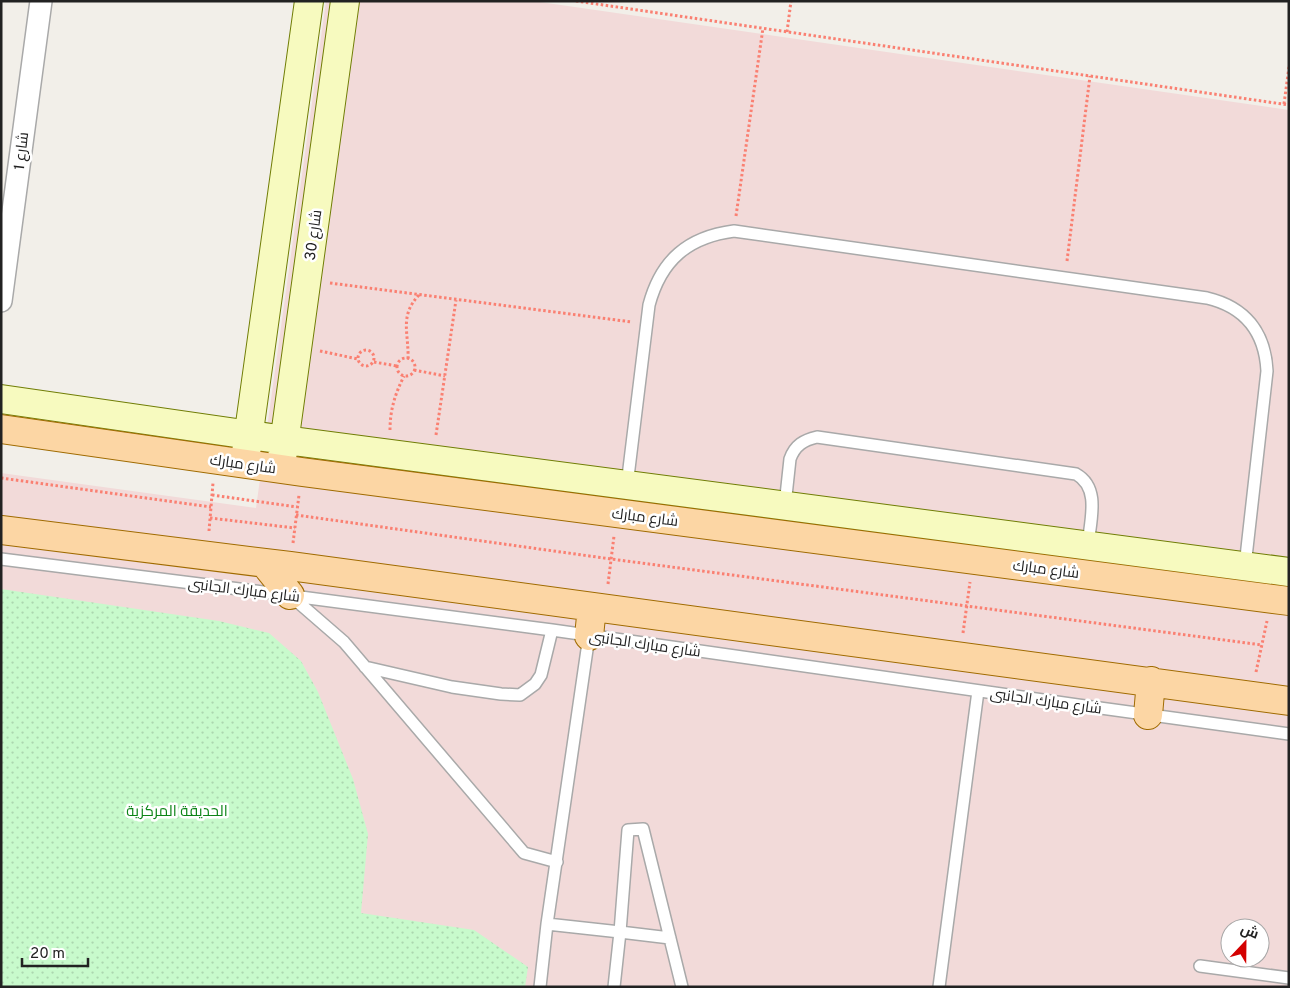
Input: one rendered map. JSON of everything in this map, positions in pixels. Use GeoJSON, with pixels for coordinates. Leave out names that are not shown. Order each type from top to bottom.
{"type":"FeatureCollection","features":[{"type":"Feature","properties":{"kind":"main road"},"geometry":{"type":"LineString","coordinates":[[245,464],[309,1]]}},
{"type":"Feature","properties":{"kind":"main road","name":"شارع 30"},"geometry":{"type":"LineString","coordinates":[[291,470],[285,440],[345,1]]}},
{"type":"Feature","properties":{"kind":"main road"},"geometry":{"type":"LineString","coordinates":[[1,400],[285,440],[1289,572]]}},
{"type":"Feature","properties":{"kind":"main road","name":"شارع مبارك"},"geometry":{"type":"LineString","coordinates":[[1,429],[215,460],[1283,600]]}},
{"type":"Feature","properties":{"kind":"main road"},"geometry":{"type":"LineString","coordinates":[[1,530],[278,565],[1289,700]]}},
{"type":"Feature","properties":{"kind":"main road"},"geometry":{"type":"LineString","coordinates":[[278,565],[290,595]]}},
{"type":"Feature","properties":{"kind":"main road"},"geometry":{"type":"LineString","coordinates":[[589,636],[598,608]]}},
{"type":"Feature","properties":{"kind":"main road"},"geometry":{"type":"LineString","coordinates":[[1148,715],[1151,682]]}},
{"type":"Feature","properties":{"kind":"street","name":"شارع 1"},"geometry":{"type":"LineString","coordinates":[[1,301],[41,1]]}},
{"type":"Feature","properties":{"kind":"lane"},"geometry":{"type":"LineString","coordinates":[[627,485],[647,324],[653,291],[668,264],[691,244],[712,235],[734,230],[1207,298],[1220,301],[1242,315],[1258,335],[1266,358],[1267,371],[1245,566]]}},
{"type":"Feature","properties":{"kind":"lane"},"geometry":{"type":"LineString","coordinates":[[785,505],[792,453],[801,443],[818,437],[1076,474],[1086,482],[1092,493],[1088,545]]}},
{"type":"Feature","properties":{"kind":"lane","name":"شارع مبارك الجانبى"},"geometry":{"type":"LineString","coordinates":[[1,559],[552,630],[1289,734]]}},
{"type":"Feature","properties":{"kind":"lane"},"geometry":{"type":"LineString","coordinates":[[290,595],[344,642],[366,666],[524,853],[557,862]]}},
{"type":"Feature","properties":{"kind":"lane"},"geometry":{"type":"LineString","coordinates":[[366,666],[452,687],[501,694],[520,694],[535,684],[541,676],[552,630]]}},
{"type":"Feature","properties":{"kind":"lane"},"geometry":{"type":"LineString","coordinates":[[540,987],[547,924],[589,636]]}},
{"type":"Feature","properties":{"kind":"lane"},"geometry":{"type":"LineString","coordinates":[[939,987],[978,691]]}},
{"type":"Feature","properties":{"kind":"lane"},"geometry":{"type":"LineString","coordinates":[[614,987],[628,830],[643,829],[682,987]]}},
{"type":"Feature","properties":{"kind":"lane"},"geometry":{"type":"LineString","coordinates":[[547,924],[670,938]]}},
{"type":"Feature","properties":{"kind":"lane"},"geometry":{"type":"LineString","coordinates":[[1200,966],[1289,978]]}},
{"type":"Feature","properties":{"kind":"path"},"geometry":{"type":"LineString","coordinates":[[576,1],[1287,105],[1289,67]]}},
{"type":"Feature","properties":{"kind":"path"},"geometry":{"type":"LineString","coordinates":[[787,32],[791,1]]}},
{"type":"Feature","properties":{"kind":"path"},"geometry":{"type":"LineString","coordinates":[[734,230],[763,28]]}},
{"type":"Feature","properties":{"kind":"path"},"geometry":{"type":"LineString","coordinates":[[1065,278],[1090,76]]}},
{"type":"Feature","properties":{"kind":"path"},"geometry":{"type":"LineString","coordinates":[[307,280],[647,324]]}},
{"type":"Feature","properties":{"kind":"path"},"geometry":{"type":"LineString","coordinates":[[408,359],[406,321],[412,304],[420,295]]}},
{"type":"Feature","properties":{"kind":"path"},"geometry":{"type":"LineString","coordinates":[[432,459],[456,300]]}},
{"type":"Feature","properties":{"kind":"path"},"geometry":{"type":"LineString","coordinates":[[298,346],[358,358],[362,365],[367,366],[374,362],[397,366]]}},
{"type":"Feature","properties":{"kind":"path"},"geometry":{"type":"LineString","coordinates":[[358,358],[361,351],[366,349],[373,353],[375,357],[374,362]]}},
{"type":"Feature","properties":{"kind":"path"},"geometry":{"type":"LineString","coordinates":[[403,359],[408,359],[413,363],[414,370],[412,374],[404,376],[398,372],[397,366],[403,359]]}},
{"type":"Feature","properties":{"kind":"path"},"geometry":{"type":"LineString","coordinates":[[414,370],[445,376]]}},
{"type":"Feature","properties":{"kind":"path"},"geometry":{"type":"LineString","coordinates":[[396,454],[390,429],[390,416],[396,392],[404,376]]}},
{"type":"Feature","properties":{"kind":"path"},"geometry":{"type":"LineString","coordinates":[[207,556],[215,460]]}},
{"type":"Feature","properties":{"kind":"path"},"geometry":{"type":"LineString","coordinates":[[278,565],[295,528],[298,507],[291,470]]}},
{"type":"Feature","properties":{"kind":"path"},"geometry":{"type":"LineString","coordinates":[[1,478],[211,506]]}},
{"type":"Feature","properties":{"kind":"path"},"geometry":{"type":"LineString","coordinates":[[212,496],[298,507]]}},
{"type":"Feature","properties":{"kind":"path"},"geometry":{"type":"LineString","coordinates":[[598,608],[611,559],[618,513]]}},
{"type":"Feature","properties":{"kind":"path"},"geometry":{"type":"LineString","coordinates":[[296,515],[611,559],[1262,645]]}},
{"type":"Feature","properties":{"kind":"path"},"geometry":{"type":"LineString","coordinates":[[210,518],[295,528]]}},
{"type":"Feature","properties":{"kind":"path"},"geometry":{"type":"LineString","coordinates":[[960,656],[973,560]]}},
{"type":"Feature","properties":{"kind":"path"},"geometry":{"type":"LineString","coordinates":[[1251,695],[1262,645],[1283,600]]}},
{"type":"Feature","properties":{"kind":"shaded area"},"geometry":{"type":"Polygon","coordinates":[[[326,1],[533,1],[1289,110],[1289,987],[1,987],[1,473],[256,508],[326,1]]]}},
{"type":"Feature","properties":{"kind":"green space","name":"الحديقة المركزية"},"geometry":{"type":"Polygon","coordinates":[[[1,589],[219,621],[269,633],[301,661],[318,692],[353,779],[368,834],[361,913],[474,930],[528,967],[525,987],[1,987],[1,589]]]}}]}
